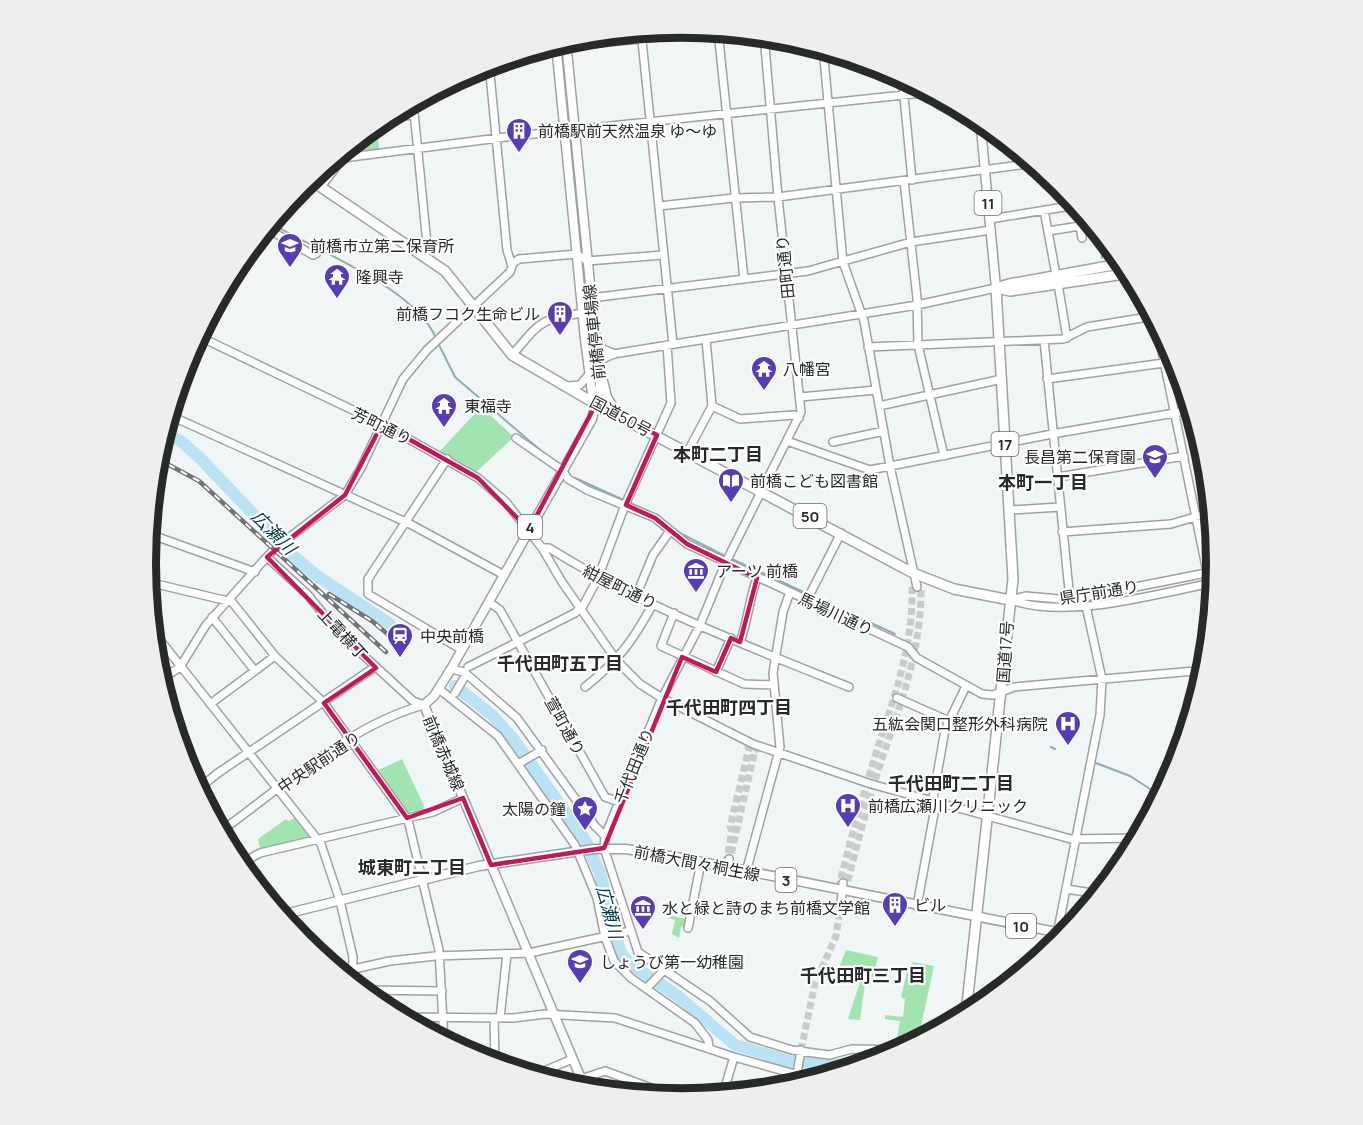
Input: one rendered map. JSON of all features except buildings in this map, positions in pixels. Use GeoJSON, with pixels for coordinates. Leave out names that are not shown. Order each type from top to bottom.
{"type":"FeatureCollection","features":[{"type":"Feature","properties":{"kind":"highway","name":"国道50号"},"geometry":{"type":"LineString","coordinates":[[317,184],[449,275],[512,355],[596,404],[688,451],[913,573],[954,590],[1010,600]]}},
{"type":"Feature","properties":{"kind":"highway"},"geometry":{"type":"LineString","coordinates":[[1057,280],[1114,266]]}},
{"type":"Feature","properties":{"kind":"highway"},"geometry":{"type":"LineString","coordinates":[[996,288],[1120,274]]}},
{"type":"Feature","properties":{"kind":"highway","name":"国道17号"},"geometry":{"type":"LineString","coordinates":[[970,1001],[976,917],[1003,692],[1013,579],[996,288]]}},
{"type":"Feature","properties":{"kind":"main road","name":"前橋停車場線"},"geometry":{"type":"LineString","coordinates":[[561,52],[564,131],[587,354],[596,404]]}},
{"type":"Feature","properties":{"kind":"main road","name":"前橋停車場線"},"geometry":{"type":"LineString","coordinates":[[562,52],[574,130],[598,360],[600,385],[596,404]]}},
{"type":"Feature","properties":{"kind":"main road","name":"11"},"geometry":{"type":"LineString","coordinates":[[981,132],[996,288]]}},
{"type":"Feature","properties":{"kind":"main road"},"geometry":{"type":"LineString","coordinates":[[594,334],[600,347],[611,355]]}},
{"type":"Feature","properties":{"kind":"main road"},"geometry":{"type":"LineString","coordinates":[[587,354],[598,360],[607,397],[617,414]]}},
{"type":"Feature","properties":{"kind":"main road"},"geometry":{"type":"LineString","coordinates":[[598,360],[611,355]]}},
{"type":"Feature","properties":{"kind":"main road","name":"前橋赤城線"},"geometry":{"type":"LineString","coordinates":[[580,1077],[424,705],[439,689],[457,660],[592,419],[596,404]]}},
{"type":"Feature","properties":{"kind":"main road","name":"3"},"geometry":{"type":"LineString","coordinates":[[290,913],[491,865],[599,849]]}},
{"type":"Feature","properties":{"kind":"main road","name":"前橋大間々桐生線"},"geometry":{"type":"LineString","coordinates":[[599,849],[636,850],[701,862],[728,863],[746,872],[843,887],[917,906],[976,917]]}},
{"type":"Feature","properties":{"kind":"main road","name":"10"},"geometry":{"type":"LineString","coordinates":[[976,917],[1055,932]]}},
{"type":"Feature","properties":{"kind":"street"},"geometry":{"type":"LineString","coordinates":[[461,681],[518,641],[580,610],[598,578],[625,505],[671,403],[667,288],[642,39]]}},
{"type":"Feature","properties":{"kind":"street"},"geometry":{"type":"LineString","coordinates":[[720,39],[744,279]]}},
{"type":"Feature","properties":{"kind":"street","name":"田町通り"},"geometry":{"type":"LineString","coordinates":[[761,490],[801,412],[765,45]]}},
{"type":"Feature","properties":{"kind":"street"},"geometry":{"type":"LineString","coordinates":[[824,57],[843,262],[861,314],[916,587]]}},
{"type":"Feature","properties":{"kind":"street"},"geometry":{"type":"LineString","coordinates":[[490,74],[507,250],[512,266]]}},
{"type":"Feature","properties":{"kind":"street"},"geometry":{"type":"LineString","coordinates":[[903,87],[918,345],[944,456]]}},
{"type":"Feature","properties":{"kind":"street"},"geometry":{"type":"LineString","coordinates":[[348,157],[496,138],[917,94]]}},
{"type":"Feature","properties":{"kind":"street"},"geometry":{"type":"LineString","coordinates":[[414,111],[427,244],[423,255]]}},
{"type":"Feature","properties":{"kind":"street"},"geometry":{"type":"LineString","coordinates":[[407,116],[414,115]]}},
{"type":"Feature","properties":{"kind":"street"},"geometry":{"type":"LineString","coordinates":[[659,206],[734,198],[778,197],[1024,165]]}},
{"type":"Feature","properties":{"kind":"street"},"geometry":{"type":"LineString","coordinates":[[321,187],[333,170]]}},
{"type":"Feature","properties":{"kind":"street"},"geometry":{"type":"LineString","coordinates":[[990,219],[1067,206]]}},
{"type":"Feature","properties":{"kind":"street"},"geometry":{"type":"LineString","coordinates":[[1044,210],[1067,338]]}},
{"type":"Feature","properties":{"kind":"street"},"geometry":{"type":"LineString","coordinates":[[1048,231],[1080,226],[1082,238]]}},
{"type":"Feature","properties":{"kind":"street"},"geometry":{"type":"LineString","coordinates":[[591,298],[786,273],[843,262],[912,242],[991,230]]}},
{"type":"Feature","properties":{"kind":"street"},"geometry":{"type":"LineString","coordinates":[[274,232],[313,255],[317,253]]}},
{"type":"Feature","properties":{"kind":"street"},"geometry":{"type":"LineString","coordinates":[[169,674],[180,667],[212,618],[276,547],[345,495],[398,388],[413,366],[475,308],[510,272],[519,259],[577,254],[587,261],[663,255]]}},
{"type":"Feature","properties":{"kind":"street"},"geometry":{"type":"LineString","coordinates":[[611,355],[917,305],[996,288]]}},
{"type":"Feature","properties":{"kind":"street"},"geometry":{"type":"LineString","coordinates":[[512,355],[532,329],[547,319],[583,313]]}},
{"type":"Feature","properties":{"kind":"street"},"geometry":{"type":"LineString","coordinates":[[868,347],[1067,338],[1091,326],[1145,317]]}},
{"type":"Feature","properties":{"kind":"street"},"geometry":{"type":"LineString","coordinates":[[688,451],[712,406],[706,339]]}},
{"type":"Feature","properties":{"kind":"street","name":"芳町通り"},"geometry":{"type":"LineString","coordinates":[[206,340],[382,424],[478,478],[506,502],[542,548],[580,610],[616,661],[640,684],[662,698],[753,745],[871,784],[1076,840],[1128,838]]}},
{"type":"Feature","properties":{"kind":"street"},"geometry":{"type":"LineString","coordinates":[[1044,340],[1062,532],[1071,600]]}},
{"type":"Feature","properties":{"kind":"street"},"geometry":{"type":"LineString","coordinates":[[1161,349],[1197,518],[1206,547]]}},
{"type":"Feature","properties":{"kind":"street"},"geometry":{"type":"LineString","coordinates":[[565,386],[580,385],[598,360]]}},
{"type":"Feature","properties":{"kind":"street"},"geometry":{"type":"LineString","coordinates":[[1047,379],[1164,363]]}},
{"type":"Feature","properties":{"kind":"street"},"geometry":{"type":"LineString","coordinates":[[879,406],[1002,379]]}},
{"type":"Feature","properties":{"kind":"street"},"geometry":{"type":"LineString","coordinates":[[800,397],[876,390]]}},
{"type":"Feature","properties":{"kind":"street"},"geometry":{"type":"LineString","coordinates":[[712,406],[740,418],[794,415],[799,418]]}},
{"type":"Feature","properties":{"kind":"street"},"geometry":{"type":"LineString","coordinates":[[787,441],[870,470],[1052,434],[1184,411]]}},
{"type":"Feature","properties":{"kind":"street"},"geometry":{"type":"LineString","coordinates":[[176,419],[406,522],[504,575]]}},
{"type":"Feature","properties":{"kind":"street"},"geometry":{"type":"LineString","coordinates":[[833,441],[884,431]]}},
{"type":"Feature","properties":{"kind":"street","name":"馬場川通り"},"geometry":{"type":"LineString","coordinates":[[516,438],[587,490],[654,518],[687,544],[725,564],[790,592],[809,596],[908,647],[911,653],[966,686],[985,694],[1003,692],[1014,687],[1195,671]]}},
{"type":"Feature","properties":{"kind":"street"},"geometry":{"type":"LineString","coordinates":[[1058,477],[1184,456]]}},
{"type":"Feature","properties":{"kind":"street"},"geometry":{"type":"LineString","coordinates":[[447,459],[368,579],[369,596],[462,650]]}},
{"type":"Feature","properties":{"kind":"street","name":"千代田通り"},"geometry":{"type":"LineString","coordinates":[[599,849],[662,698],[700,625],[725,564],[761,490]]}},
{"type":"Feature","properties":{"kind":"street"},"geometry":{"type":"LineString","coordinates":[[1010,510],[1060,507]]}},
{"type":"Feature","properties":{"kind":"street"},"geometry":{"type":"LineString","coordinates":[[1062,532],[1171,524],[1204,515]]}},
{"type":"Feature","properties":{"kind":"street"},"geometry":{"type":"LineString","coordinates":[[636,596],[652,555],[670,531]]}},
{"type":"Feature","properties":{"kind":"street"},"geometry":{"type":"LineString","coordinates":[[809,596],[841,534]]}},
{"type":"Feature","properties":{"kind":"street"},"geometry":{"type":"LineString","coordinates":[[157,537],[255,572]]}},
{"type":"Feature","properties":{"kind":"street","name":"紺屋町通り"},"geometry":{"type":"LineString","coordinates":[[542,548],[549,548],[598,578],[653,604],[849,687]]}},
{"type":"Feature","properties":{"kind":"street","name":"上電横丁"},"geometry":{"type":"LineString","coordinates":[[267,558],[308,595],[337,631],[375,668],[413,701],[424,705]]}},
{"type":"Feature","properties":{"kind":"street","name":"県庁前通り"},"geometry":{"type":"LineString","coordinates":[[1010,600],[1026,597],[1071,600],[1206,573]]}},
{"type":"Feature","properties":{"kind":"street"},"geometry":{"type":"LineString","coordinates":[[741,642],[747,625],[750,597],[757,578]]}},
{"type":"Feature","properties":{"kind":"street"},"geometry":{"type":"LineString","coordinates":[[157,584],[230,600],[275,656],[324,703],[407,818],[424,880],[439,956],[443,1030]]}},
{"type":"Feature","properties":{"kind":"street","name":"県庁前通り"},"geometry":{"type":"LineString","coordinates":[[1010,600],[1025,605],[1059,609],[1205,584]]}},
{"type":"Feature","properties":{"kind":"street"},"geometry":{"type":"LineString","coordinates":[[746,872],[780,747],[774,685],[783,612],[790,592]]}},
{"type":"Feature","properties":{"kind":"street","name":"萱町通り"},"geometry":{"type":"LineString","coordinates":[[489,602],[500,610],[605,797],[619,802]]}},
{"type":"Feature","properties":{"kind":"street"},"geometry":{"type":"LineString","coordinates":[[585,687],[616,661],[638,633],[653,604]]}},
{"type":"Feature","properties":{"kind":"street"},"geometry":{"type":"LineString","coordinates":[[1063,923],[1066,889],[1100,715],[1101,679],[1086,606]]}},
{"type":"Feature","properties":{"kind":"street"},"geometry":{"type":"LineString","coordinates":[[674,613],[660,643],[682,657],[744,684],[774,685]]}},
{"type":"Feature","properties":{"kind":"street"},"geometry":{"type":"LineString","coordinates":[[212,618],[255,671]]}},
{"type":"Feature","properties":{"kind":"street"},"geometry":{"type":"LineString","coordinates":[[716,672],[731,638]]}},
{"type":"Feature","properties":{"kind":"street"},"geometry":{"type":"LineString","coordinates":[[163,645],[321,844],[339,901],[353,957],[353,969],[390,961],[439,956],[529,953],[630,931]]}},
{"type":"Feature","properties":{"kind":"street"},"geometry":{"type":"LineString","coordinates":[[210,704],[275,656]]}},
{"type":"Feature","properties":{"kind":"street"},"geometry":{"type":"LineString","coordinates":[[457,660],[461,681]]}},
{"type":"Feature","properties":{"kind":"street"},"geometry":{"type":"LineString","coordinates":[[206,783],[248,752],[375,668]]}},
{"type":"Feature","properties":{"kind":"street"},"geometry":{"type":"LineString","coordinates":[[451,669],[461,681],[517,718],[539,752],[605,836]]}},
{"type":"Feature","properties":{"kind":"street"},"geometry":{"type":"LineString","coordinates":[[917,906],[935,808],[933,802],[945,730],[966,686]]}},
{"type":"Feature","properties":{"kind":"street"},"geometry":{"type":"LineString","coordinates":[[439,689],[491,729],[581,851],[597,898],[614,961],[695,1023],[708,1040],[709,1049]]}},
{"type":"Feature","properties":{"kind":"street"},"geometry":{"type":"LineString","coordinates":[[897,698],[949,720]]}},
{"type":"Feature","properties":{"kind":"street","name":"中央駅前通り"},"geometry":{"type":"LineString","coordinates":[[228,826],[350,738],[424,705]]}},
{"type":"Feature","properties":{"kind":"street"},"geometry":{"type":"LineString","coordinates":[[518,764],[539,752]]}},
{"type":"Feature","properties":{"kind":"street"},"geometry":{"type":"LineString","coordinates":[[249,859],[260,853],[433,812],[463,798]]}},
{"type":"Feature","properties":{"kind":"street"},"geometry":{"type":"LineString","coordinates":[[599,849],[640,954],[710,1001],[746,1034],[801,1053],[829,1055],[852,1049],[878,1050]]}},
{"type":"Feature","properties":{"kind":"street"},"geometry":{"type":"LineString","coordinates":[[688,928],[701,862]]}},
{"type":"Feature","properties":{"kind":"street"},"geometry":{"type":"LineString","coordinates":[[841,904],[843,887]]}},
{"type":"Feature","properties":{"kind":"street"},"geometry":{"type":"LineString","coordinates":[[1066,889],[1089,893]]}},
{"type":"Feature","properties":{"kind":"street"},"geometry":{"type":"LineString","coordinates":[[495,1053],[497,1018],[507,954]]}},
{"type":"Feature","properties":{"kind":"street"},"geometry":{"type":"LineString","coordinates":[[648,987],[664,970]]}},
{"type":"Feature","properties":{"kind":"street"},"geometry":{"type":"LineString","coordinates":[[378,990],[442,991]]}},
{"type":"Feature","properties":{"kind":"street"},"geometry":{"type":"LineString","coordinates":[[420,1017],[497,1018],[554,1015],[615,1018],[734,1057],[797,1074],[801,1053]]}},
{"type":"Feature","properties":{"kind":"street"},"geometry":{"type":"LineString","coordinates":[[726,1085],[734,1057]]}},
{"type":"Feature","properties":{"kind":"street"},"geometry":{"type":"LineString","coordinates":[[546,1070],[572,1059]]}},
{"type":"Feature","properties":{"kind":"street"},"geometry":{"type":"LineString","coordinates":[[584,1078],[605,1071],[646,1086]]}},
{"type":"Feature","properties":{"kind":"highlighted area"},"geometry":{"type":"Polygon","coordinates":[[[596,404],[657,435],[626,505],[655,518],[687,544],[757,578],[740,642],[731,638],[716,672],[682,657],[604,848],[491,865],[463,798],[407,818],[324,703],[376,668],[267,557],[345,495],[382,424],[478,478],[529,530],[596,404]]]}},
{"type":"Feature","properties":{"kind":"green space"},"geometry":{"type":"Polygon","coordinates":[[[378,135],[379,149],[355,152],[378,135]]]}},
{"type":"Feature","properties":{"kind":"green space"},"geometry":{"type":"Polygon","coordinates":[[[481,407],[514,437],[476,472],[440,451],[481,407]]]}},
{"type":"Feature","properties":{"kind":"green space"},"geometry":{"type":"Polygon","coordinates":[[[402,759],[424,806],[423,810],[407,812],[378,773],[379,770],[402,759]]]}},
{"type":"Feature","properties":{"kind":"green space"},"geometry":{"type":"Polygon","coordinates":[[[296,818],[310,835],[309,838],[260,849],[258,839],[286,819],[288,821],[296,818]]]}},
{"type":"Feature","properties":{"kind":"green space"},"geometry":{"type":"Polygon","coordinates":[[[669,915],[686,919],[685,928],[681,927],[679,938],[672,934],[675,920],[668,918],[669,915]]]}},
{"type":"Feature","properties":{"kind":"green space"},"geometry":{"type":"Polygon","coordinates":[[[846,950],[878,957],[873,977],[866,977],[860,1020],[848,1019],[861,979],[836,975],[846,950]]]}},
{"type":"Feature","properties":{"kind":"green space"},"geometry":{"type":"Polygon","coordinates":[[[913,962],[934,966],[920,1030],[902,1039],[897,1038],[900,1021],[885,1019],[885,1015],[903,1017],[905,999],[901,997],[908,968],[911,968],[913,962]]]}},
{"type":"Feature","properties":{"kind":"waterway"},"geometry":{"type":"LineString","coordinates":[[278,227],[387,287],[425,320],[436,338]]}},
{"type":"Feature","properties":{"kind":"waterway"},"geometry":{"type":"LineString","coordinates":[[1101,247],[1102,258]]}},
{"type":"Feature","properties":{"kind":"waterway"},"geometry":{"type":"LineString","coordinates":[[438,343],[455,377],[540,450]]}},
{"type":"Feature","properties":{"kind":"waterway","name":"広瀬川"},"geometry":{"type":"LineString","coordinates":[[172,437],[181,441],[199,457],[293,556],[316,575],[390,624]]}},
{"type":"Feature","properties":{"kind":"waterway"},"geometry":{"type":"LineString","coordinates":[[575,478],[657,515],[674,530],[723,555],[895,634]]}},
{"type":"Feature","properties":{"kind":"waterway","name":"広瀬川"},"geometry":{"type":"LineString","coordinates":[[455,686],[492,715],[512,737],[585,840],[600,873],[620,951],[629,963],[679,997],[735,1045],[789,1061],[835,1064]]}},
{"type":"Feature","properties":{"kind":"waterway"},"geometry":{"type":"LineString","coordinates":[[1051,747],[1055,749]]}},
{"type":"Feature","properties":{"kind":"waterway"},"geometry":{"type":"LineString","coordinates":[[1096,763],[1130,776],[1154,791]]}},
{"type":"Feature","properties":{"kind":"tunnel"},"geometry":{"type":"LineString","coordinates":[[912,585],[921,590],[920,614],[913,658],[870,797],[847,884],[840,882],[906,653],[912,609],[912,585]]}},
{"type":"Feature","properties":{"kind":"tunnel"},"geometry":{"type":"LineString","coordinates":[[746,743],[758,749],[755,750],[730,859],[727,858],[732,830],[730,827],[749,748],[746,743]]}},
{"type":"Feature","properties":{"kind":"tunnel"},"geometry":{"type":"LineString","coordinates":[[801,1050],[815,983],[836,936],[841,904]]}},
{"type":"Feature","properties":{"kind":"railway"},"geometry":{"type":"LineString","coordinates":[[166,464],[199,481],[386,652]]}},
{"type":"Feature","properties":{"kind":"railway"},"geometry":{"type":"LineString","coordinates":[[329,594],[372,621],[397,642]]}},
{"type":"Feature","properties":{"kind":"place","name":"前橋駅前天然温泉 ゆ～ゆ"},"geometry":{"type":"Point","coordinates":[519,154]}},
{"type":"Feature","properties":{"kind":"place","name":"前橋市立第二保育所"},"geometry":{"type":"Point","coordinates":[290,269]}},
{"type":"Feature","properties":{"kind":"place","name":"隆興寺"},"geometry":{"type":"Point","coordinates":[337,300]}},
{"type":"Feature","properties":{"kind":"place","name":"前橋フコク生命ビル"},"geometry":{"type":"Point","coordinates":[560,337]}},
{"type":"Feature","properties":{"kind":"place","name":"八幡宮"},"geometry":{"type":"Point","coordinates":[764,392]}},
{"type":"Feature","properties":{"kind":"place","name":"東福寺"},"geometry":{"type":"Point","coordinates":[444,429]}},
{"type":"Feature","properties":{"kind":"place","name":"長昌第二保育園"},"geometry":{"type":"Point","coordinates":[1155,480]}},
{"type":"Feature","properties":{"kind":"place","name":"前橋こども図書館"},"geometry":{"type":"Point","coordinates":[731,504]}},
{"type":"Feature","properties":{"kind":"place","name":"アーツ 前橋"},"geometry":{"type":"Point","coordinates":[696,594]}},
{"type":"Feature","properties":{"kind":"place","name":"中央前橋"},"geometry":{"type":"Point","coordinates":[400,659]}},
{"type":"Feature","properties":{"kind":"place","name":"五紘会関口整形外科病院"},"geometry":{"type":"Point","coordinates":[1068,747]}},
{"type":"Feature","properties":{"kind":"place","name":"前橋広瀬川クリニック"},"geometry":{"type":"Point","coordinates":[848,829]}},
{"type":"Feature","properties":{"kind":"place","name":"太陽の鐘"},"geometry":{"type":"Point","coordinates":[585,832]}},
{"type":"Feature","properties":{"kind":"place","name":"ビル"},"geometry":{"type":"Point","coordinates":[895,928]}},
{"type":"Feature","properties":{"kind":"place","name":"水と緑と詩のまち前橋文学館"},"geometry":{"type":"Point","coordinates":[643,931]}},
{"type":"Feature","properties":{"kind":"place","name":"しょうび第一幼稚園"},"geometry":{"type":"Point","coordinates":[580,985]}},
{"type":"Feature","properties":{"kind":"district","name":"本町二丁目"},"geometry":{"type":"Point","coordinates":[718,454]}},
{"type":"Feature","properties":{"kind":"district","name":"本町一丁目"},"geometry":{"type":"Point","coordinates":[1043,482]}},
{"type":"Feature","properties":{"kind":"district","name":"千代田町五丁目"},"geometry":{"type":"Point","coordinates":[560,663]}},
{"type":"Feature","properties":{"kind":"district","name":"千代田町四丁目"},"geometry":{"type":"Point","coordinates":[729,707]}},
{"type":"Feature","properties":{"kind":"district","name":"千代田町二丁目"},"geometry":{"type":"Point","coordinates":[951,783]}},
{"type":"Feature","properties":{"kind":"district","name":"城東町二丁目"},"geometry":{"type":"Point","coordinates":[412,867]}},
{"type":"Feature","properties":{"kind":"district","name":"千代田町三丁目"},"geometry":{"type":"Point","coordinates":[863,975]}}]}
